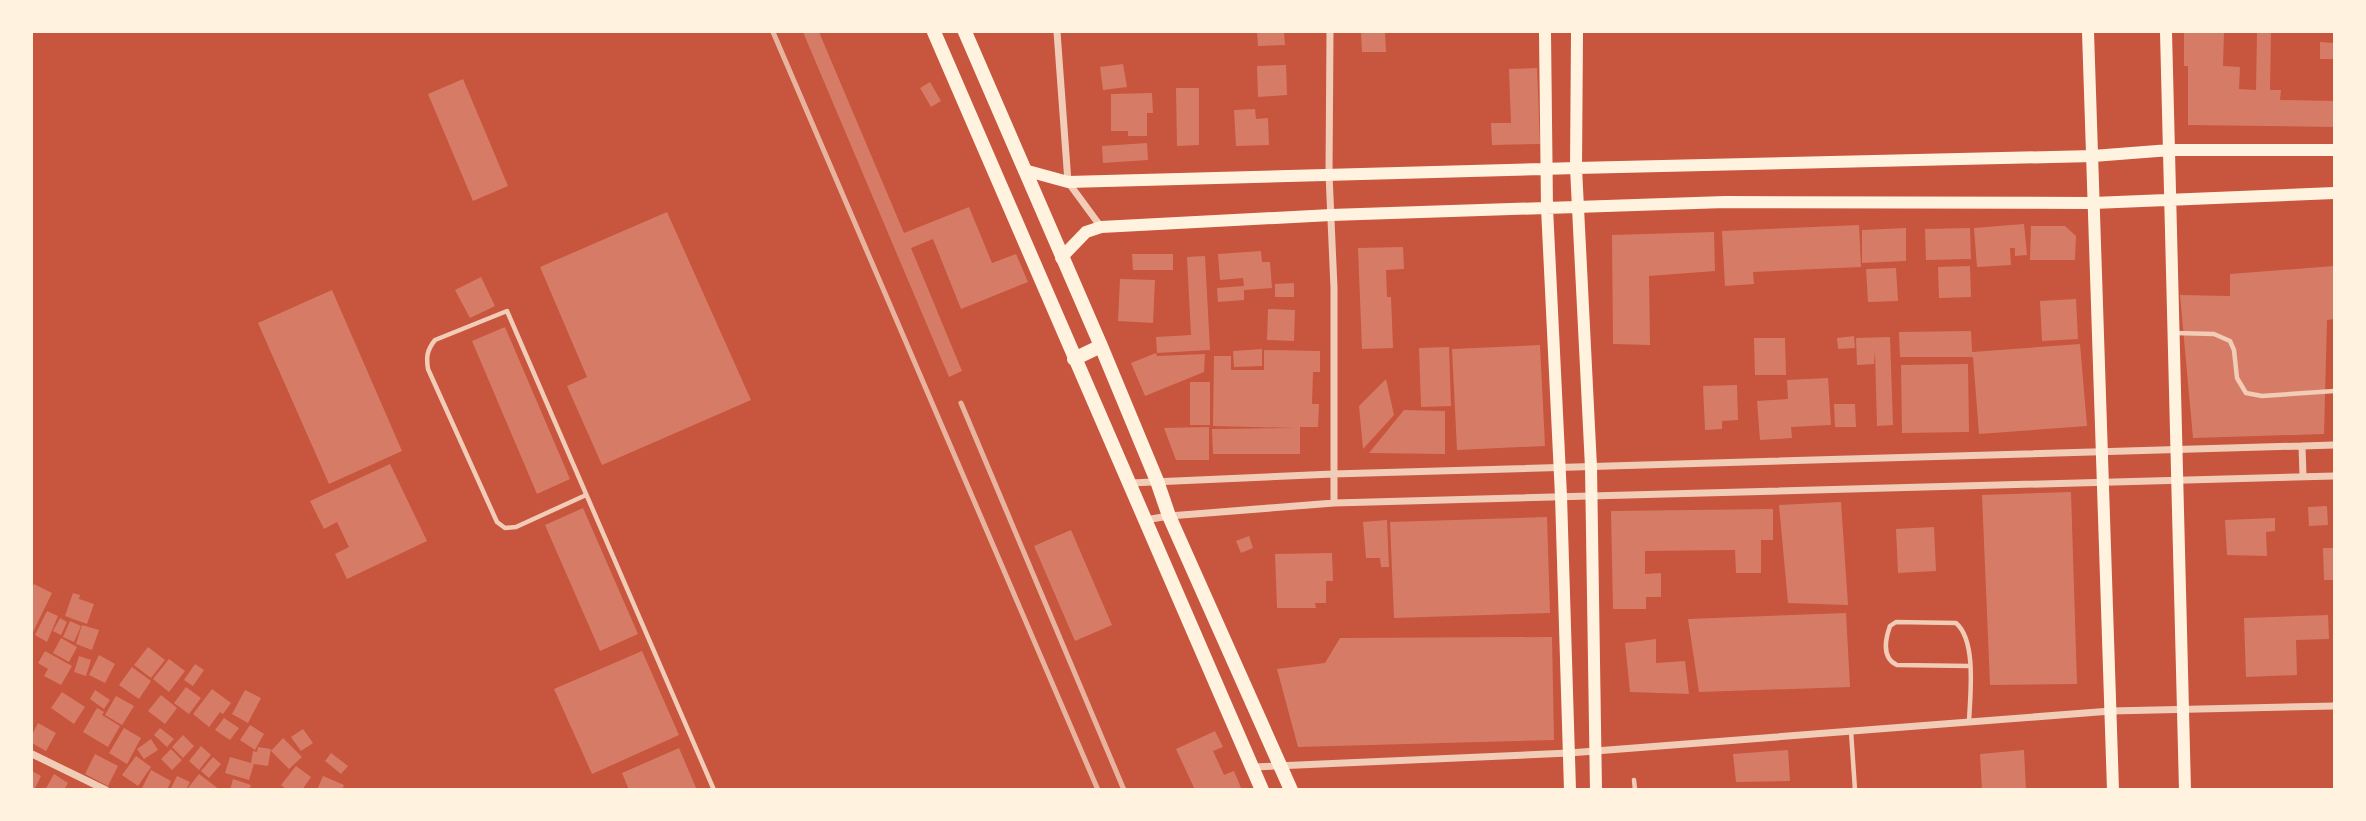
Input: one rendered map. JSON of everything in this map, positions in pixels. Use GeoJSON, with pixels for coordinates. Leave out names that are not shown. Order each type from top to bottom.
{"type":"FeatureCollection","features":[{"type":"Feature","properties":{"kind":"highway"},"geometry":{"type":"LineString","coordinates":[[934,32],[1262,789]]}},
{"type":"Feature","properties":{"kind":"highway"},"geometry":{"type":"LineString","coordinates":[[965,32],[1101,346],[1169,516],[1291,789]]}},
{"type":"Feature","properties":{"kind":"highway"},"geometry":{"type":"LineString","coordinates":[[1074,359],[1101,346]]}},
{"type":"Feature","properties":{"kind":"main road"},"geometry":{"type":"LineString","coordinates":[[1545,32],[1548,208],[1570,789]]}},
{"type":"Feature","properties":{"kind":"main road"},"geometry":{"type":"LineString","coordinates":[[1577,32],[1576,167],[1592,496],[1596,789]]}},
{"type":"Feature","properties":{"kind":"main road"},"geometry":{"type":"LineString","coordinates":[[2088,32],[2113,789]]}},
{"type":"Feature","properties":{"kind":"main road"},"geometry":{"type":"LineString","coordinates":[[2166,32],[2185,789]]}},
{"type":"Feature","properties":{"kind":"main road"},"geometry":{"type":"LineString","coordinates":[[1024,170],[1068,182],[1548,170],[1576,167],[2093,156],[2171,150],[2334,150]]}},
{"type":"Feature","properties":{"kind":"main road"},"geometry":{"type":"LineString","coordinates":[[1061,258],[1086,232],[1101,227],[1331,215],[1725,202],[2093,203],[2334,193]]}},
{"type":"Feature","properties":{"kind":"street"},"geometry":{"type":"LineString","coordinates":[[1057,32],[1068,182],[1101,227]]}},
{"type":"Feature","properties":{"kind":"street"},"geometry":{"type":"LineString","coordinates":[[1330,32],[1329,174],[1334,288],[1334,503]]}},
{"type":"Feature","properties":{"kind":"street"},"geometry":{"type":"LineString","coordinates":[[1130,483],[1333,474],[2334,444]]}},
{"type":"Feature","properties":{"kind":"street"},"geometry":{"type":"LineString","coordinates":[[2302,446],[2303,476]]}},
{"type":"Feature","properties":{"kind":"street"},"geometry":{"type":"LineString","coordinates":[[1144,520],[1334,503],[2334,476]]}},
{"type":"Feature","properties":{"kind":"street"},"geometry":{"type":"LineString","coordinates":[[1253,767],[1569,753],[2111,711],[2334,706]]}},
{"type":"Feature","properties":{"kind":"street"},"geometry":{"type":"LineString","coordinates":[[32,754],[106,789]]}},
{"type":"Feature","properties":{"kind":"lane"},"geometry":{"type":"LineString","coordinates":[[586,495],[516,527],[505,528],[496,522],[428,369],[426,358],[435,340],[507,311],[713,789]]}},
{"type":"Feature","properties":{"kind":"lane"},"geometry":{"type":"LineString","coordinates":[[2175,333],[2214,334],[2230,341],[2234,350],[2237,378],[2246,393],[2262,396],[2334,391]]}},
{"type":"Feature","properties":{"kind":"lane"},"geometry":{"type":"LineString","coordinates":[[1969,722],[1970,666],[1963,628],[1956,623],[1896,622],[1890,626],[1886,636],[1890,662],[1897,665],[1970,666]]}},
{"type":"Feature","properties":{"kind":"lane"},"geometry":{"type":"LineString","coordinates":[[1851,731],[1855,789]]}},
{"type":"Feature","properties":{"kind":"lane"},"geometry":{"type":"LineString","coordinates":[[1634,780],[1635,789]]}},
{"type":"Feature","properties":{"kind":"building"},"geometry":{"type":"Polygon","coordinates":[[[803,32],[819,32],[904,233],[969,207],[992,263],[1016,254],[1028,282],[961,309],[933,239],[911,248],[962,371],[949,377],[803,32]]]}},
{"type":"Feature","properties":{"kind":"building"},"geometry":{"type":"Polygon","coordinates":[[[1257,32],[1284,32],[1285,45],[1258,46],[1257,32]]]}},
{"type":"Feature","properties":{"kind":"building"},"geometry":{"type":"Polygon","coordinates":[[[1361,32],[1385,32],[1386,52],[1362,52],[1361,32]]]}},
{"type":"Feature","properties":{"kind":"building"},"geometry":{"type":"Polygon","coordinates":[[[2184,32],[2224,32],[2223,66],[2240,67],[2239,89],[2256,90],[2257,32],[2271,32],[2270,90],[2281,90],[2280,100],[2334,101],[2334,127],[2188,125],[2188,66],[2184,66],[2184,32]]]}},
{"type":"Feature","properties":{"kind":"building"},"geometry":{"type":"Polygon","coordinates":[[[2320,42],[2334,43],[2334,59],[2320,59],[2320,42]]]}},
{"type":"Feature","properties":{"kind":"building"},"geometry":{"type":"Polygon","coordinates":[[[1123,64],[1127,87],[1103,90],[1100,67],[1123,64]]]}},
{"type":"Feature","properties":{"kind":"building"},"geometry":{"type":"Polygon","coordinates":[[[1286,65],[1287,95],[1258,97],[1257,66],[1286,65]]]}},
{"type":"Feature","properties":{"kind":"building"},"geometry":{"type":"Polygon","coordinates":[[[1537,68],[1540,144],[1492,145],[1491,123],[1511,123],[1509,69],[1537,68]]]}},
{"type":"Feature","properties":{"kind":"building"},"geometry":{"type":"Polygon","coordinates":[[[463,79],[508,186],[473,201],[428,94],[463,79]]]}},
{"type":"Feature","properties":{"kind":"building"},"geometry":{"type":"Polygon","coordinates":[[[930,82],[941,101],[931,107],[920,88],[930,82]]]}},
{"type":"Feature","properties":{"kind":"building"},"geometry":{"type":"Polygon","coordinates":[[[1176,88],[1199,88],[1199,145],[1177,146],[1176,88]]]}},
{"type":"Feature","properties":{"kind":"building"},"geometry":{"type":"Polygon","coordinates":[[[1152,93],[1153,113],[1147,113],[1147,136],[1128,136],[1128,131],[1111,131],[1111,94],[1152,93]]]}},
{"type":"Feature","properties":{"kind":"building"},"geometry":{"type":"Polygon","coordinates":[[[1255,109],[1256,119],[1268,118],[1269,145],[1236,146],[1234,110],[1255,109]]]}},
{"type":"Feature","properties":{"kind":"building"},"geometry":{"type":"Polygon","coordinates":[[[1147,143],[1148,160],[1103,163],[1102,146],[1147,143]]]}},
{"type":"Feature","properties":{"kind":"building"},"geometry":{"type":"Polygon","coordinates":[[[667,212],[751,400],[602,465],[567,386],[587,377],[540,267],[667,212]]]}},
{"type":"Feature","properties":{"kind":"building"},"geometry":{"type":"Polygon","coordinates":[[[2024,224],[2027,255],[2015,256],[2015,248],[2010,248],[2011,265],[1977,267],[1974,228],[2024,224]]]}},
{"type":"Feature","properties":{"kind":"building"},"geometry":{"type":"Polygon","coordinates":[[[1859,225],[1861,267],[1753,272],[1754,284],[1725,286],[1722,231],[1859,225]]]}},
{"type":"Feature","properties":{"kind":"building"},"geometry":{"type":"Polygon","coordinates":[[[2031,226],[2065,226],[2076,236],[2075,260],[2030,260],[2031,226]]]}},
{"type":"Feature","properties":{"kind":"building"},"geometry":{"type":"Polygon","coordinates":[[[1906,228],[1906,261],[1862,263],[1862,230],[1906,228]]]}},
{"type":"Feature","properties":{"kind":"building"},"geometry":{"type":"Polygon","coordinates":[[[1970,228],[1971,259],[1926,260],[1925,229],[1970,228]]]}},
{"type":"Feature","properties":{"kind":"building"},"geometry":{"type":"Polygon","coordinates":[[[1714,232],[1715,271],[1649,276],[1650,345],[1613,344],[1612,235],[1714,232]]]}},
{"type":"Feature","properties":{"kind":"building"},"geometry":{"type":"Polygon","coordinates":[[[1403,247],[1404,269],[1386,270],[1387,297],[1391,297],[1393,348],[1362,349],[1358,248],[1403,247]]]}},
{"type":"Feature","properties":{"kind":"building"},"geometry":{"type":"Polygon","coordinates":[[[1261,251],[1262,262],[1270,262],[1272,288],[1244,290],[1244,300],[1218,302],[1217,288],[1244,286],[1243,278],[1220,280],[1218,254],[1261,251]]]}},
{"type":"Feature","properties":{"kind":"building"},"geometry":{"type":"Polygon","coordinates":[[[1132,254],[1173,254],[1173,270],[1133,270],[1132,254]]]}},
{"type":"Feature","properties":{"kind":"building"},"geometry":{"type":"Polygon","coordinates":[[[1205,256],[1210,350],[1157,353],[1156,337],[1191,335],[1187,257],[1205,256]]]}},
{"type":"Feature","properties":{"kind":"building"},"geometry":{"type":"Polygon","coordinates":[[[1970,266],[1971,297],[1939,298],[1938,267],[1970,266]]]}},
{"type":"Feature","properties":{"kind":"building"},"geometry":{"type":"Polygon","coordinates":[[[2334,266],[2334,319],[2327,320],[2324,434],[2193,438],[2180,295],[2230,296],[2230,274],[2334,266]]]}},
{"type":"Feature","properties":{"kind":"building"},"geometry":{"type":"Polygon","coordinates":[[[1896,268],[1898,301],[1868,302],[1866,269],[1896,268]]]}},
{"type":"Feature","properties":{"kind":"building"},"geometry":{"type":"Polygon","coordinates":[[[481,277],[495,306],[470,318],[455,290],[481,277]]]}},
{"type":"Feature","properties":{"kind":"building"},"geometry":{"type":"Polygon","coordinates":[[[1120,279],[1155,280],[1153,323],[1118,321],[1120,279]]]}},
{"type":"Feature","properties":{"kind":"building"},"geometry":{"type":"Polygon","coordinates":[[[1294,283],[1294,297],[1275,297],[1275,284],[1294,283]]]}},
{"type":"Feature","properties":{"kind":"building"},"geometry":{"type":"Polygon","coordinates":[[[332,290],[402,451],[329,484],[258,323],[332,290]]]}},
{"type":"Feature","properties":{"kind":"building"},"geometry":{"type":"Polygon","coordinates":[[[2076,299],[2078,339],[2042,341],[2040,301],[2076,299]]]}},
{"type":"Feature","properties":{"kind":"building"},"geometry":{"type":"Polygon","coordinates":[[[1268,309],[1295,310],[1294,341],[1267,340],[1268,309]]]}},
{"type":"Feature","properties":{"kind":"building"},"geometry":{"type":"Polygon","coordinates":[[[505,327],[570,479],[537,494],[472,341],[505,327]]]}},
{"type":"Feature","properties":{"kind":"building"},"geometry":{"type":"Polygon","coordinates":[[[1971,331],[1972,352],[2080,344],[2087,426],[1979,434],[1973,357],[1900,357],[1899,332],[1971,331]]]}},
{"type":"Feature","properties":{"kind":"building"},"geometry":{"type":"Polygon","coordinates":[[[1854,336],[1855,348],[1838,349],[1837,338],[1854,336]]]}},
{"type":"Feature","properties":{"kind":"building"},"geometry":{"type":"Polygon","coordinates":[[[1890,337],[1893,425],[1877,426],[1875,352],[1874,364],[1857,365],[1856,338],[1890,337]]]}},
{"type":"Feature","properties":{"kind":"building"},"geometry":{"type":"Polygon","coordinates":[[[1754,338],[1785,338],[1786,375],[1755,375],[1754,338]]]}},
{"type":"Feature","properties":{"kind":"building"},"geometry":{"type":"Polygon","coordinates":[[[1540,345],[1545,446],[1457,450],[1452,349],[1540,345]]]}},
{"type":"Feature","properties":{"kind":"building"},"geometry":{"type":"Polygon","coordinates":[[[1449,347],[1451,406],[1421,407],[1419,348],[1449,347]]]}},
{"type":"Feature","properties":{"kind":"building"},"geometry":{"type":"Polygon","coordinates":[[[1262,349],[1262,366],[1234,367],[1233,351],[1262,349]]]}},
{"type":"Feature","properties":{"kind":"building"},"geometry":{"type":"Polygon","coordinates":[[[1264,350],[1320,351],[1320,372],[1313,372],[1312,404],[1319,404],[1318,427],[1300,427],[1300,454],[1213,454],[1212,429],[1296,428],[1213,426],[1214,356],[1231,356],[1231,370],[1264,370],[1264,350]]]}},
{"type":"Feature","properties":{"kind":"building"},"geometry":{"type":"Polygon","coordinates":[[[1156,353],[1157,356],[1205,354],[1204,372],[1145,396],[1131,363],[1156,353]]]}},
{"type":"Feature","properties":{"kind":"building"},"geometry":{"type":"Polygon","coordinates":[[[1968,364],[1969,432],[1902,433],[1901,365],[1968,364]]]}},
{"type":"Feature","properties":{"kind":"building"},"geometry":{"type":"Polygon","coordinates":[[[1828,378],[1831,425],[1791,427],[1792,438],[1760,440],[1757,401],[1788,399],[1787,380],[1828,378]]]}},
{"type":"Feature","properties":{"kind":"building"},"geometry":{"type":"Polygon","coordinates":[[[1386,379],[1394,415],[1363,449],[1359,406],[1386,379]]]}},
{"type":"Feature","properties":{"kind":"building"},"geometry":{"type":"Polygon","coordinates":[[[1190,382],[1210,382],[1210,425],[1190,425],[1190,382]]]}},
{"type":"Feature","properties":{"kind":"building"},"geometry":{"type":"Polygon","coordinates":[[[1737,385],[1738,420],[1722,421],[1722,429],[1705,430],[1703,386],[1737,385]]]}},
{"type":"Feature","properties":{"kind":"building"},"geometry":{"type":"Polygon","coordinates":[[[1834,404],[1855,404],[1856,427],[1835,427],[1834,404]]]}},
{"type":"Feature","properties":{"kind":"building"},"geometry":{"type":"Polygon","coordinates":[[[1404,410],[1445,411],[1445,454],[1369,453],[1404,410]]]}},
{"type":"Feature","properties":{"kind":"building"},"geometry":{"type":"Polygon","coordinates":[[[1209,427],[1209,460],[1176,460],[1164,428],[1209,427]]]}},
{"type":"Feature","properties":{"kind":"building"},"geometry":{"type":"Polygon","coordinates":[[[390,464],[427,541],[347,579],[335,554],[349,547],[337,522],[324,529],[310,501],[390,464]]]}},
{"type":"Feature","properties":{"kind":"building"},"geometry":{"type":"Polygon","coordinates":[[[2071,492],[2077,684],[1990,685],[1982,495],[2071,492]]]}},
{"type":"Feature","properties":{"kind":"building"},"geometry":{"type":"Polygon","coordinates":[[[1841,502],[1848,605],[1788,603],[1779,505],[1841,502]]]}},
{"type":"Feature","properties":{"kind":"building"},"geometry":{"type":"Polygon","coordinates":[[[2327,506],[2328,525],[2309,526],[2308,507],[2327,506]]]}},
{"type":"Feature","properties":{"kind":"building"},"geometry":{"type":"Polygon","coordinates":[[[583,508],[638,634],[600,651],[545,525],[583,508]]]}},
{"type":"Feature","properties":{"kind":"building"},"geometry":{"type":"Polygon","coordinates":[[[1773,509],[1773,540],[1761,540],[1761,573],[1736,573],[1735,550],[1645,551],[1645,574],[1661,573],[1661,597],[1646,597],[1646,609],[1613,609],[1611,511],[1773,509]]]}},
{"type":"Feature","properties":{"kind":"building"},"geometry":{"type":"Polygon","coordinates":[[[1547,517],[1550,613],[1394,618],[1390,522],[1547,517]]]}},
{"type":"Feature","properties":{"kind":"building"},"geometry":{"type":"Polygon","coordinates":[[[2275,518],[2275,531],[2266,532],[2267,556],[2227,555],[2225,520],[2275,518]]]}},
{"type":"Feature","properties":{"kind":"building"},"geometry":{"type":"Polygon","coordinates":[[[1387,520],[1389,567],[1381,567],[1380,558],[1366,558],[1363,522],[1387,520]]]}},
{"type":"Feature","properties":{"kind":"building"},"geometry":{"type":"Polygon","coordinates":[[[1934,527],[1936,571],[1898,573],[1896,529],[1934,527]]]}},
{"type":"Feature","properties":{"kind":"building"},"geometry":{"type":"Polygon","coordinates":[[[1071,530],[1112,625],[1075,641],[1034,546],[1071,530]]]}},
{"type":"Feature","properties":{"kind":"building"},"geometry":{"type":"Polygon","coordinates":[[[1249,536],[1253,548],[1241,553],[1236,541],[1249,536]]]}},
{"type":"Feature","properties":{"kind":"building"},"geometry":{"type":"Polygon","coordinates":[[[2323,548],[2334,548],[2334,580],[2324,580],[2323,548]]]}},
{"type":"Feature","properties":{"kind":"building"},"geometry":{"type":"Polygon","coordinates":[[[1332,553],[1333,581],[1326,581],[1326,603],[1315,603],[1316,608],[1277,608],[1275,554],[1332,553]]]}},
{"type":"Feature","properties":{"kind":"building"},"geometry":{"type":"Polygon","coordinates":[[[34,584],[52,593],[32,634],[32,589],[34,584]]]}},
{"type":"Feature","properties":{"kind":"building"},"geometry":{"type":"Polygon","coordinates":[[[73,593],[80,595],[79,599],[94,604],[87,624],[65,616],[73,593]]]}},
{"type":"Feature","properties":{"kind":"building"},"geometry":{"type":"Polygon","coordinates":[[[47,611],[58,616],[47,642],[35,635],[47,611]]]}},
{"type":"Feature","properties":{"kind":"building"},"geometry":{"type":"Polygon","coordinates":[[[1846,613],[1850,687],[1699,692],[1688,619],[1846,613]]]}},
{"type":"Feature","properties":{"kind":"building"},"geometry":{"type":"Polygon","coordinates":[[[2328,615],[2329,639],[2296,640],[2297,675],[2246,677],[2244,618],[2328,615]]]}},
{"type":"Feature","properties":{"kind":"building"},"geometry":{"type":"Polygon","coordinates":[[[60,618],[67,622],[61,635],[53,631],[60,618]]]}},
{"type":"Feature","properties":{"kind":"building"},"geometry":{"type":"Polygon","coordinates":[[[70,621],[81,626],[74,642],[63,637],[70,621]]]}},
{"type":"Feature","properties":{"kind":"building"},"geometry":{"type":"Polygon","coordinates":[[[82,625],[99,630],[92,650],[76,644],[82,625]]]}},
{"type":"Feature","properties":{"kind":"building"},"geometry":{"type":"Polygon","coordinates":[[[1552,637],[1554,740],[1298,747],[1277,669],[1325,663],[1340,638],[1552,637]]]}},
{"type":"Feature","properties":{"kind":"building"},"geometry":{"type":"Polygon","coordinates":[[[61,638],[77,647],[69,662],[53,653],[61,638]]]}},
{"type":"Feature","properties":{"kind":"building"},"geometry":{"type":"Polygon","coordinates":[[[1656,639],[1656,663],[1685,661],[1689,694],[1630,692],[1625,643],[1656,639]]]}},
{"type":"Feature","properties":{"kind":"building"},"geometry":{"type":"Polygon","coordinates":[[[148,647],[165,660],[151,678],[134,665],[148,647]]]}},
{"type":"Feature","properties":{"kind":"building"},"geometry":{"type":"Polygon","coordinates":[[[45,651],[72,666],[61,685],[44,676],[48,669],[38,663],[45,651]]]}},
{"type":"Feature","properties":{"kind":"building"},"geometry":{"type":"Polygon","coordinates":[[[642,651],[679,735],[592,774],[554,689],[642,651]]]}},
{"type":"Feature","properties":{"kind":"building"},"geometry":{"type":"Polygon","coordinates":[[[99,655],[115,664],[105,683],[89,675],[99,655]]]}},
{"type":"Feature","properties":{"kind":"building"},"geometry":{"type":"Polygon","coordinates":[[[79,656],[91,660],[86,676],[74,672],[79,656]]]}},
{"type":"Feature","properties":{"kind":"building"},"geometry":{"type":"Polygon","coordinates":[[[169,659],[185,671],[169,692],[153,679],[169,659]]]}},
{"type":"Feature","properties":{"kind":"building"},"geometry":{"type":"Polygon","coordinates":[[[195,664],[204,670],[193,686],[184,680],[195,664]]]}},
{"type":"Feature","properties":{"kind":"building"},"geometry":{"type":"Polygon","coordinates":[[[132,667],[151,681],[139,699],[119,685],[132,667]]]}},
{"type":"Feature","properties":{"kind":"building"},"geometry":{"type":"Polygon","coordinates":[[[186,687],[201,698],[189,714],[174,703],[186,687]]]}},
{"type":"Feature","properties":{"kind":"building"},"geometry":{"type":"Polygon","coordinates":[[[212,689],[231,703],[209,727],[193,714],[212,689]]]}},
{"type":"Feature","properties":{"kind":"building"},"geometry":{"type":"Polygon","coordinates":[[[95,690],[110,700],[104,709],[90,699],[95,690]]]}},
{"type":"Feature","properties":{"kind":"building"},"geometry":{"type":"Polygon","coordinates":[[[245,690],[261,698],[248,723],[232,714],[245,690]]]}},
{"type":"Feature","properties":{"kind":"building"},"geometry":{"type":"Polygon","coordinates":[[[62,692],[85,707],[74,724],[51,708],[62,692]]]}},
{"type":"Feature","properties":{"kind":"building"},"geometry":{"type":"Polygon","coordinates":[[[161,695],[177,708],[165,724],[148,711],[161,695]]]}},
{"type":"Feature","properties":{"kind":"building"},"geometry":{"type":"Polygon","coordinates":[[[116,696],[134,706],[122,725],[105,715],[116,696]]]}},
{"type":"Feature","properties":{"kind":"building"},"geometry":{"type":"Polygon","coordinates":[[[97,708],[104,712],[102,715],[120,726],[108,747],[83,732],[97,708]]]}},
{"type":"Feature","properties":{"kind":"building"},"geometry":{"type":"Polygon","coordinates":[[[224,718],[239,728],[230,740],[215,730],[224,718]]]}},
{"type":"Feature","properties":{"kind":"building"},"geometry":{"type":"Polygon","coordinates":[[[38,723],[56,733],[46,751],[32,743],[32,735],[38,723]]]}},
{"type":"Feature","properties":{"kind":"building"},"geometry":{"type":"Polygon","coordinates":[[[250,725],[264,734],[255,750],[240,740],[250,725]]]}},
{"type":"Feature","properties":{"kind":"building"},"geometry":{"type":"Polygon","coordinates":[[[124,728],[141,738],[127,764],[109,753],[124,728]]]}},
{"type":"Feature","properties":{"kind":"building"},"geometry":{"type":"Polygon","coordinates":[[[160,728],[174,739],[167,747],[154,735],[160,728]]]}},
{"type":"Feature","properties":{"kind":"building"},"geometry":{"type":"Polygon","coordinates":[[[303,729],[313,743],[301,751],[291,737],[303,729]]]}},
{"type":"Feature","properties":{"kind":"building"},"geometry":{"type":"Polygon","coordinates":[[[1215,731],[1223,747],[1213,751],[1224,775],[1234,771],[1241,788],[1238,790],[1195,790],[1176,749],[1215,731]]]}},
{"type":"Feature","properties":{"kind":"building"},"geometry":{"type":"Polygon","coordinates":[[[183,735],[194,746],[183,758],[172,747],[183,735]]]}},
{"type":"Feature","properties":{"kind":"building"},"geometry":{"type":"Polygon","coordinates":[[[283,738],[302,757],[289,769],[271,751],[283,738]]]}},
{"type":"Feature","properties":{"kind":"building"},"geometry":{"type":"Polygon","coordinates":[[[151,739],[158,750],[144,759],[137,749],[151,739]]]}},
{"type":"Feature","properties":{"kind":"building"},"geometry":{"type":"Polygon","coordinates":[[[201,746],[211,755],[199,770],[189,761],[201,746]]]}},
{"type":"Feature","properties":{"kind":"building"},"geometry":{"type":"Polygon","coordinates":[[[258,747],[271,749],[268,766],[254,764],[249,780],[225,773],[230,757],[251,763],[253,751],[257,752],[258,747]]]}},
{"type":"Feature","properties":{"kind":"building"},"geometry":{"type":"Polygon","coordinates":[[[679,748],[697,790],[629,790],[622,773],[679,748]]]}},
{"type":"Feature","properties":{"kind":"building"},"geometry":{"type":"Polygon","coordinates":[[[171,749],[182,760],[172,770],[161,759],[171,749]]]}},
{"type":"Feature","properties":{"kind":"building"},"geometry":{"type":"Polygon","coordinates":[[[1788,750],[1790,781],[1736,782],[1733,754],[1788,750]]]}},
{"type":"Feature","properties":{"kind":"building"},"geometry":{"type":"Polygon","coordinates":[[[2024,750],[2026,790],[1982,790],[1980,754],[2024,750]]]}},
{"type":"Feature","properties":{"kind":"building"},"geometry":{"type":"Polygon","coordinates":[[[331,753],[348,766],[341,774],[325,761],[331,753]]]}},
{"type":"Feature","properties":{"kind":"building"},"geometry":{"type":"Polygon","coordinates":[[[95,754],[118,766],[108,786],[85,774],[95,754]]]}},
{"type":"Feature","properties":{"kind":"building"},"geometry":{"type":"Polygon","coordinates":[[[136,756],[151,767],[138,786],[122,775],[136,756]]]}},
{"type":"Feature","properties":{"kind":"building"},"geometry":{"type":"Polygon","coordinates":[[[213,757],[221,764],[209,778],[201,771],[213,757]]]}},
{"type":"Feature","properties":{"kind":"building"},"geometry":{"type":"Polygon","coordinates":[[[296,766],[311,777],[302,790],[287,790],[281,785],[296,766]]]}},
{"type":"Feature","properties":{"kind":"building"},"geometry":{"type":"Polygon","coordinates":[[[151,770],[171,781],[167,790],[141,790],[151,770]]]}},
{"type":"Feature","properties":{"kind":"building"},"geometry":{"type":"Polygon","coordinates":[[[32,771],[41,776],[34,790],[32,790],[32,771]]]}},
{"type":"Feature","properties":{"kind":"building"},"geometry":{"type":"Polygon","coordinates":[[[54,774],[68,783],[64,790],[45,790],[54,774]]]}},
{"type":"Feature","properties":{"kind":"building"},"geometry":{"type":"Polygon","coordinates":[[[199,774],[220,790],[188,788],[199,774]]]}},
{"type":"Feature","properties":{"kind":"building"},"geometry":{"type":"Polygon","coordinates":[[[177,776],[190,782],[186,790],[170,790],[177,776]]]}},
{"type":"Feature","properties":{"kind":"building"},"geometry":{"type":"Polygon","coordinates":[[[323,776],[344,785],[342,790],[318,788],[323,776]]]}},
{"type":"Feature","properties":{"kind":"building"},"geometry":{"type":"Polygon","coordinates":[[[233,779],[251,785],[249,790],[230,790],[233,779]]]}},
{"type":"Feature","properties":{"kind":"railway"},"geometry":{"type":"LineString","coordinates":[[773,32],[1098,790]]}},
{"type":"Feature","properties":{"kind":"railway"},"geometry":{"type":"LineString","coordinates":[[961,403],[1124,790]]}}]}
